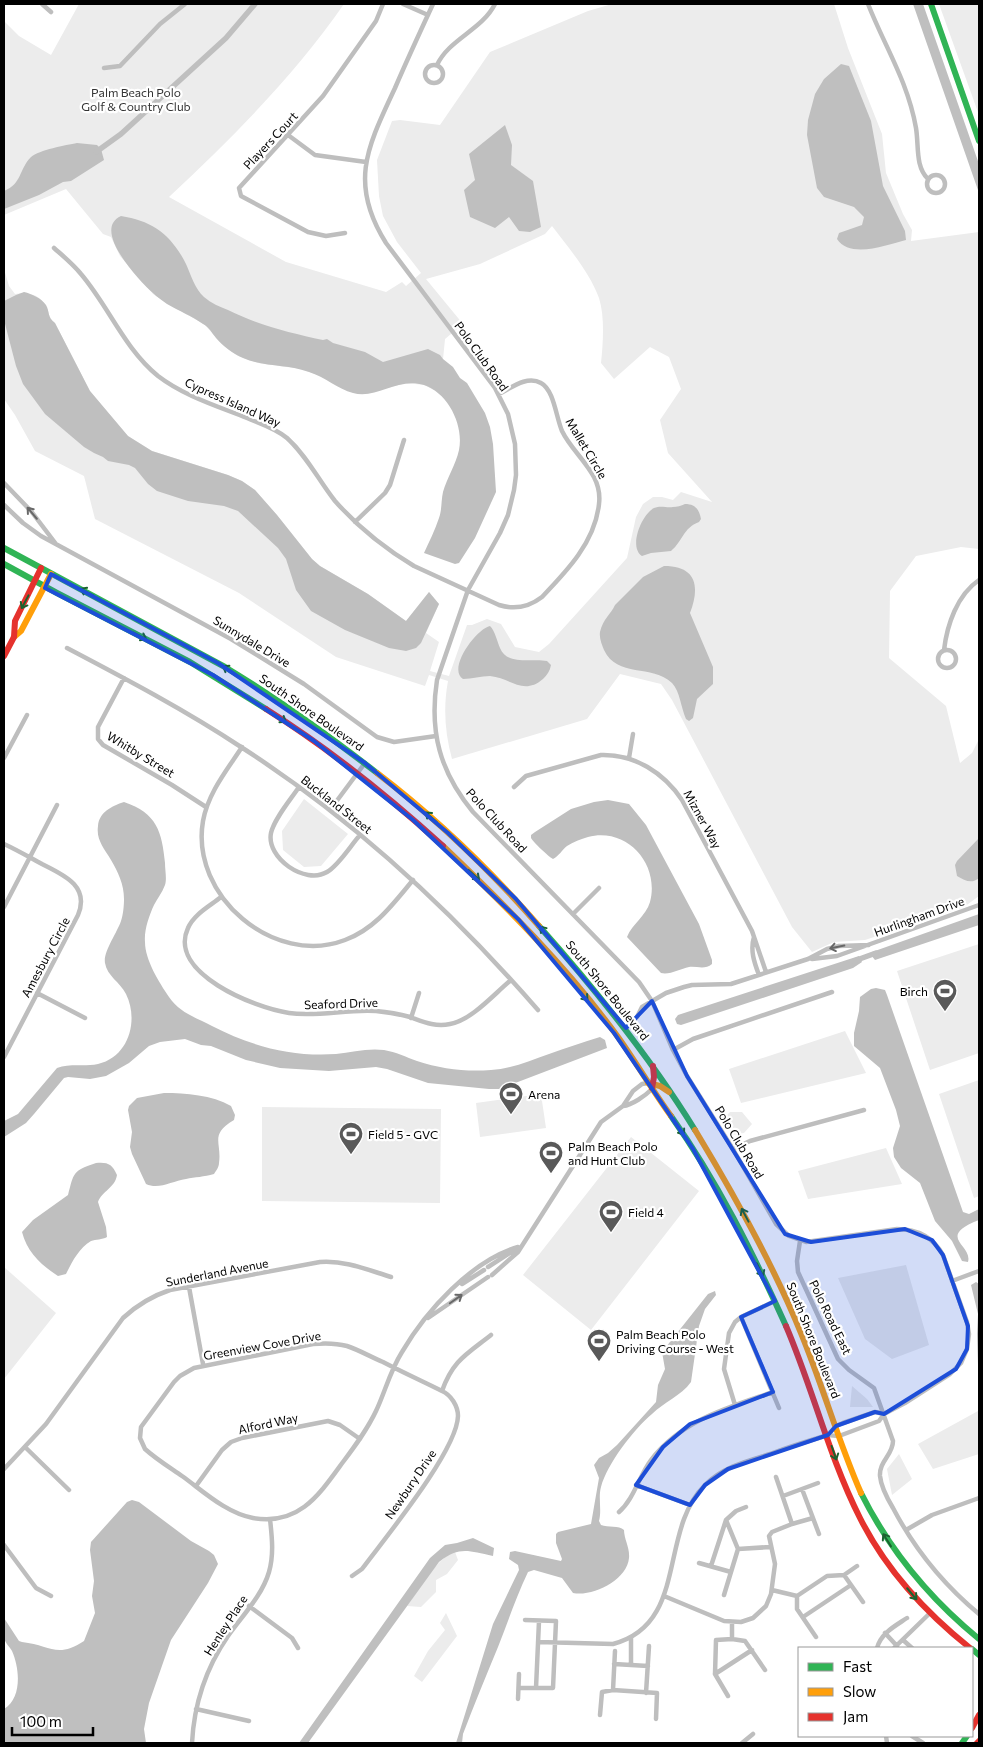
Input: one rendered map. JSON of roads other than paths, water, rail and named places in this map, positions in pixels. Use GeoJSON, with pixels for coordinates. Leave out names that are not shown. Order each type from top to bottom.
{"type":"FeatureCollection","features":[{"type":"Feature","properties":{"kind":"street"},"geometry":{"type":"LineString","coordinates":[[42,4],[51,12]]}},
{"type":"Feature","properties":{"kind":"street"},"geometry":{"type":"LineString","coordinates":[[104,68],[120,66],[160,24],[185,4]]}},
{"type":"Feature","properties":{"kind":"street","name":"Players Court"},"geometry":{"type":"LineString","coordinates":[[345,233],[326,236],[308,232],[241,196],[239,188],[323,96],[376,20],[383,4]]}},
{"type":"Feature","properties":{"kind":"street"},"geometry":{"type":"LineString","coordinates":[[403,4],[428,15]]}},
{"type":"Feature","properties":{"kind":"street","name":"Polo Club Road"},"geometry":{"type":"LineString","coordinates":[[433,4],[373,136],[366,162],[366,194],[373,220],[379,232],[499,394],[508,414],[515,444],[516,474],[514,490],[504,524],[468,590],[437,680],[434,711],[436,736],[444,764],[450,778],[464,800],[639,982],[652,1001],[687,1076],[733,1149],[776,1224],[785,1234],[800,1241]]}},
{"type":"Feature","properties":{"kind":"street"},"geometry":{"type":"LineString","coordinates":[[436,65],[442,68],[444,74],[440,82],[434,83],[428,81],[425,72],[428,67],[436,65],[446,52],[480,24],[490,14],[495,4]]}},
{"type":"Feature","properties":{"kind":"street"},"geometry":{"type":"LineString","coordinates":[[868,4],[903,80],[916,129],[920,167],[928,179]]}},
{"type":"Feature","properties":{"kind":"street"},"geometry":{"type":"LineString","coordinates":[[930,4],[979,141]]}},
{"type":"Feature","properties":{"kind":"street"},"geometry":{"type":"LineString","coordinates":[[288,135],[315,155],[366,162]]}},
{"type":"Feature","properties":{"kind":"street"},"geometry":{"type":"LineString","coordinates":[[932,175],[941,176],[945,180],[943,189],[938,192],[932,192],[927,185],[928,179],[932,175]]}},
{"type":"Feature","properties":{"kind":"street","name":"Cypress Island Way"},"geometry":{"type":"LineString","coordinates":[[54,248],[81,273],[133,351],[150,369],[181,390],[261,422],[279,432],[294,445],[335,500],[355,522],[380,543],[414,566],[468,590]]}},
{"type":"Feature","properties":{"kind":"street","name":"Mallet Circle"},"geometry":{"type":"LineString","coordinates":[[468,590],[507,607],[520,608],[536,601],[545,594],[588,543],[599,504],[599,489],[594,477],[563,432],[546,386],[540,382],[528,380],[499,394]]}},
{"type":"Feature","properties":{"kind":"street"},"geometry":{"type":"LineString","coordinates":[[355,522],[385,493],[390,485],[404,440]]}},
{"type":"Feature","properties":{"kind":"street","name":"Sunnydale Drive"},"geometry":{"type":"LineString","coordinates":[[4,483],[31,511],[57,545]]}},
{"type":"Feature","properties":{"kind":"street","name":"Sunnydale Drive"},"geometry":{"type":"LineString","coordinates":[[4,505],[23,523],[41,536],[231,639],[304,684],[378,737],[394,742],[436,736]]}},
{"type":"Feature","properties":{"kind":"street","name":"South Shore Boulevard"},"geometry":{"type":"LineString","coordinates":[[4,548],[218,663],[290,708],[366,763],[448,833],[510,893],[626,1028],[673,1095],[728,1184],[765,1254],[807,1346],[860,1490],[880,1528],[908,1570],[932,1597],[951,1616],[979,1638]]}},
{"type":"Feature","properties":{"kind":"street","name":"South Shore Boulevard"},"geometry":{"type":"LineString","coordinates":[[4,564],[45,588],[213,675],[284,720],[357,773],[441,844],[514,915],[614,1033],[693,1149],[720,1194],[775,1301],[798,1355],[851,1499],[872,1538],[896,1575],[929,1614],[969,1647]]}},
{"type":"Feature","properties":{"kind":"street"},"geometry":{"type":"LineString","coordinates":[[4,656],[14,637],[15,621],[41,568]]}},
{"type":"Feature","properties":{"kind":"street"},"geometry":{"type":"LineString","coordinates":[[14,637],[22,631],[51,574]]}},
{"type":"Feature","properties":{"kind":"street"},"geometry":{"type":"LineString","coordinates":[[944,650],[949,627],[958,606],[970,587],[979,580]]}},
{"type":"Feature","properties":{"kind":"street","name":"Buckland Street"},"geometry":{"type":"LineString","coordinates":[[67,648],[184,711],[242,747],[330,810],[413,880],[470,935],[538,1010]]}},
{"type":"Feature","properties":{"kind":"street","name":"Whitby Street"},"geometry":{"type":"LineString","coordinates":[[124,678],[98,727],[98,739],[103,745],[152,772],[206,807]]}},
{"type":"Feature","properties":{"kind":"street"},"geometry":{"type":"LineString","coordinates":[[4,758],[26,715]]}},
{"type":"Feature","properties":{"kind":"street"},"geometry":{"type":"LineString","coordinates":[[629,758],[633,734]]}},
{"type":"Feature","properties":{"kind":"street"},"geometry":{"type":"LineString","coordinates":[[242,747],[215,788],[206,807],[202,832],[203,856],[211,880],[221,897],[237,913],[275,938],[299,945],[323,945],[344,941],[366,930],[385,914],[413,880]]}},
{"type":"Feature","properties":{"kind":"street","name":"Mizner Way"},"geometry":{"type":"LineString","coordinates":[[514,787],[526,776],[592,757],[611,755],[629,758],[656,771],[676,790],[754,937],[766,972]]}},
{"type":"Feature","properties":{"kind":"street"},"geometry":{"type":"LineString","coordinates":[[330,810],[366,763]]}},
{"type":"Feature","properties":{"kind":"street"},"geometry":{"type":"LineString","coordinates":[[299,787],[271,831],[271,844],[274,852],[280,859],[300,874],[318,876],[332,868],[360,835]]}},
{"type":"Feature","properties":{"kind":"street"},"geometry":{"type":"LineString","coordinates":[[4,907],[57,805]]}},
{"type":"Feature","properties":{"kind":"street","name":"Amesbury Circle"},"geometry":{"type":"LineString","coordinates":[[4,844],[70,880],[77,889],[80,900],[78,915],[4,1057]]}},
{"type":"Feature","properties":{"kind":"street"},"geometry":{"type":"LineString","coordinates":[[574,914],[599,888]]}},
{"type":"Feature","properties":{"kind":"street","name":"Seaford Drive"},"geometry":{"type":"LineString","coordinates":[[221,897],[194,919],[187,930],[185,942],[190,962],[220,987],[234,995],[277,1011],[314,1015],[376,1011],[437,1025],[452,1024],[468,1017],[511,980]]}},
{"type":"Feature","properties":{"kind":"street","name":"Hurlingham Drive"},"geometry":{"type":"LineString","coordinates":[[808,959],[837,956],[979,905]]}},
{"type":"Feature","properties":{"kind":"street","name":"Mizner Way"},"geometry":{"type":"LineString","coordinates":[[754,937],[751,945],[759,975]]}},
{"type":"Feature","properties":{"kind":"street","name":"Hurlingham Drive"},"geometry":{"type":"LineString","coordinates":[[626,1028],[637,1017],[642,1007],[666,993],[688,986],[727,985],[808,959],[827,949],[839,946],[869,945]]}},
{"type":"Feature","properties":{"kind":"street"},"geometry":{"type":"LineString","coordinates":[[674,1050],[693,1039],[832,992]]}},
{"type":"Feature","properties":{"kind":"street"},"geometry":{"type":"LineString","coordinates":[[37,993],[85,1018]]}},
{"type":"Feature","properties":{"kind":"street"},"geometry":{"type":"LineString","coordinates":[[411,1018],[419,993]]}},
{"type":"Feature","properties":{"kind":"street"},"geometry":{"type":"LineString","coordinates":[[653,1065],[651,1085],[660,1086],[673,1095]]}},
{"type":"Feature","properties":{"kind":"street","name":"Greenview Cove Drive"},"geometry":{"type":"LineString","coordinates":[[425,1320],[490,1276],[518,1252],[601,1122],[623,1106],[633,1090],[642,1084],[651,1085],[648,1093],[627,1106],[623,1106]]}},
{"type":"Feature","properties":{"kind":"street"},"geometry":{"type":"LineString","coordinates":[[733,1149],[750,1141],[864,1110]]}},
{"type":"Feature","properties":{"kind":"street"},"geometry":{"type":"LineString","coordinates":[[538,1642],[613,1644],[624,1641],[652,1619],[664,1596],[681,1524],[690,1505],[705,1485],[728,1469],[828,1435],[839,1436],[879,1421],[884,1414],[950,1374],[961,1363],[969,1341],[968,1326],[943,1256],[937,1246],[926,1236],[912,1230],[897,1229],[811,1242],[800,1241]]}},
{"type":"Feature","properties":{"kind":"street","name":"Greenview Cove Drive"},"geometry":{"type":"LineString","coordinates":[[451,1291],[486,1269],[524,1241]]}},
{"type":"Feature","properties":{"kind":"street","name":"Polo Road East"},"geometry":{"type":"LineString","coordinates":[[800,1241],[797,1261],[798,1272],[838,1359],[849,1370],[874,1388],[884,1414],[893,1445],[881,1466],[880,1478],[889,1502],[918,1548],[948,1585],[979,1614]]}},
{"type":"Feature","properties":{"kind":"street","name":"Greenview Cove Drive"},"geometry":{"type":"LineString","coordinates":[[393,1367],[347,1346],[324,1343],[203,1364],[186,1372],[174,1382],[143,1424],[140,1435],[141,1442],[145,1448],[233,1512],[251,1518],[270,1519],[290,1515],[314,1500],[360,1439],[376,1412],[393,1367],[410,1339],[435,1306],[474,1270],[494,1257],[518,1247]]}},
{"type":"Feature","properties":{"kind":"street","name":"Sunderland Avenue"},"geometry":{"type":"LineString","coordinates":[[4,1469],[46,1424],[124,1318],[133,1309],[150,1298],[170,1290],[329,1261],[348,1264],[391,1277]]}},
{"type":"Feature","properties":{"kind":"street"},"geometry":{"type":"LineString","coordinates":[[952,1281],[979,1271]]}},
{"type":"Feature","properties":{"kind":"street"},"geometry":{"type":"LineString","coordinates":[[188,1287],[203,1364]]}},
{"type":"Feature","properties":{"kind":"street"},"geometry":{"type":"LineString","coordinates":[[735,1405],[724,1372],[729,1333],[735,1322],[741,1317],[775,1301]]}},
{"type":"Feature","properties":{"kind":"street"},"geometry":{"type":"LineString","coordinates":[[741,1317],[779,1408]]}},
{"type":"Feature","properties":{"kind":"street"},"geometry":{"type":"LineString","coordinates":[[442,1390],[448,1374],[457,1362],[491,1335]]}},
{"type":"Feature","properties":{"kind":"street","name":"Newbury Drive"},"geometry":{"type":"LineString","coordinates":[[352,1576],[362,1569],[428,1480],[446,1449],[458,1415],[454,1403],[442,1390],[393,1367]]}},
{"type":"Feature","properties":{"kind":"street"},"geometry":{"type":"LineString","coordinates":[[620,1512],[652,1459],[678,1433],[704,1417],[773,1392]]}},
{"type":"Feature","properties":{"kind":"street"},"geometry":{"type":"LineString","coordinates":[[828,1435],[836,1426],[875,1412],[884,1414]]}},
{"type":"Feature","properties":{"kind":"street","name":"Alford Way"},"geometry":{"type":"LineString","coordinates":[[196,1486],[225,1447],[238,1439],[328,1421],[336,1423],[360,1439]]}},
{"type":"Feature","properties":{"kind":"street"},"geometry":{"type":"LineString","coordinates":[[25,1447],[70,1490]]}},
{"type":"Feature","properties":{"kind":"street"},"geometry":{"type":"LineString","coordinates":[[776,1477],[792,1524]]}},
{"type":"Feature","properties":{"kind":"street"},"geometry":{"type":"LineString","coordinates":[[782,1496],[818,1483]]}},
{"type":"Feature","properties":{"kind":"street"},"geometry":{"type":"LineString","coordinates":[[636,1485],[690,1505]]}},
{"type":"Feature","properties":{"kind":"street"},"geometry":{"type":"LineString","coordinates":[[802,1489],[819,1534]]}},
{"type":"Feature","properties":{"kind":"street"},"geometry":{"type":"LineString","coordinates":[[906,1530],[932,1515],[979,1498]]}},
{"type":"Feature","properties":{"kind":"street"},"geometry":{"type":"LineString","coordinates":[[712,1566],[726,1520],[736,1511],[746,1507]]}},
{"type":"Feature","properties":{"kind":"street"},"geometry":{"type":"LineString","coordinates":[[664,1596],[720,1620],[732,1622],[749,1620],[760,1613],[768,1602],[772,1590],[775,1564],[769,1536],[772,1532],[813,1518]]}},
{"type":"Feature","properties":{"kind":"street","name":"Henley Place"},"geometry":{"type":"LineString","coordinates":[[192,1743],[196,1709],[204,1681],[218,1652],[261,1590],[269,1572],[272,1553],[270,1519]]}},
{"type":"Feature","properties":{"kind":"street"},"geometry":{"type":"LineString","coordinates":[[724,1595],[738,1549],[726,1520]]}},
{"type":"Feature","properties":{"kind":"street"},"geometry":{"type":"LineString","coordinates":[[4,1545],[36,1588],[51,1596]]}},
{"type":"Feature","properties":{"kind":"street"},"geometry":{"type":"LineString","coordinates":[[738,1549],[770,1547]]}},
{"type":"Feature","properties":{"kind":"street"},"geometry":{"type":"LineString","coordinates":[[699,1563],[731,1572]]}},
{"type":"Feature","properties":{"kind":"street"},"geometry":{"type":"LineString","coordinates":[[772,1590],[797,1596],[826,1576],[844,1574],[857,1566]]}},
{"type":"Feature","properties":{"kind":"street"},"geometry":{"type":"LineString","coordinates":[[844,1574],[863,1602]]}},
{"type":"Feature","properties":{"kind":"street"},"geometry":{"type":"LineString","coordinates":[[803,1617],[851,1585]]}},
{"type":"Feature","properties":{"kind":"street"},"geometry":{"type":"LineString","coordinates":[[797,1596],[797,1609],[816,1637]]}},
{"type":"Feature","properties":{"kind":"street"},"geometry":{"type":"LineString","coordinates":[[249,1606],[292,1638],[298,1648]]}},
{"type":"Feature","properties":{"kind":"street"},"geometry":{"type":"LineString","coordinates":[[885,1633],[896,1647],[929,1614]]}},
{"type":"Feature","properties":{"kind":"street"},"geometry":{"type":"LineString","coordinates":[[877,1647],[879,1640],[885,1633],[907,1618]]}},
{"type":"Feature","properties":{"kind":"street"},"geometry":{"type":"LineString","coordinates":[[519,1688],[553,1688],[556,1621],[525,1620]]}},
{"type":"Feature","properties":{"kind":"street"},"geometry":{"type":"LineString","coordinates":[[536,1688],[539,1621]]}},
{"type":"Feature","properties":{"kind":"street"},"geometry":{"type":"LineString","coordinates":[[732,1622],[732,1639]]}},
{"type":"Feature","properties":{"kind":"street"},"geometry":{"type":"LineString","coordinates":[[631,1636],[631,1665]]}},
{"type":"Feature","properties":{"kind":"street"},"geometry":{"type":"LineString","coordinates":[[728,1696],[715,1674],[716,1640],[732,1639],[745,1641],[765,1670]]}},
{"type":"Feature","properties":{"kind":"street"},"geometry":{"type":"LineString","coordinates":[[903,1640],[911,1647]]}},
{"type":"Feature","properties":{"kind":"street"},"geometry":{"type":"LineString","coordinates":[[646,1693],[649,1646]]}},
{"type":"Feature","properties":{"kind":"street"},"geometry":{"type":"LineString","coordinates":[[715,1674],[752,1650]]}},
{"type":"Feature","properties":{"kind":"street"},"geometry":{"type":"LineString","coordinates":[[613,1690],[615,1651]]}},
{"type":"Feature","properties":{"kind":"street"},"geometry":{"type":"LineString","coordinates":[[614,1664],[648,1666]]}},
{"type":"Feature","properties":{"kind":"street"},"geometry":{"type":"LineString","coordinates":[[518,1698],[519,1674]]}},
{"type":"Feature","properties":{"kind":"street"},"geometry":{"type":"LineString","coordinates":[[600,1715],[602,1692],[613,1690],[657,1693],[656,1719]]}},
{"type":"Feature","properties":{"kind":"street"},"geometry":{"type":"LineString","coordinates":[[196,1709],[249,1721]]}},
{"type":"Feature","properties":{"kind":"street"},"geometry":{"type":"LineString","coordinates":[[973,1726],[979,1715]]}},
{"type":"Feature","properties":{"kind":"street"},"geometry":{"type":"LineString","coordinates":[[742,1743],[753,1734]]}},
{"type":"Feature","properties":{"kind":"waterway"},"geometry":{"type":"LineString","coordinates":[[96,152],[121,134],[226,38],[255,4]]}},
{"type":"Feature","properties":{"kind":"waterway"},"geometry":{"type":"LineString","coordinates":[[854,961],[876,953]]}},
{"type":"Feature","properties":{"kind":"place","name":"Birch"},"geometry":{"type":"Point","coordinates":[945,1012]}},
{"type":"Feature","properties":{"kind":"place","name":"Arena"},"geometry":{"type":"Point","coordinates":[511,1115]}},
{"type":"Feature","properties":{"kind":"place","name":"Field 5 - GVC"},"geometry":{"type":"Point","coordinates":[351,1155]}},
{"type":"Feature","properties":{"kind":"place","name":"Palm Beach Polo and Hunt Club"},"geometry":{"type":"Point","coordinates":[551,1174]}},
{"type":"Feature","properties":{"kind":"place","name":"Field 4"},"geometry":{"type":"Point","coordinates":[611,1233]}},
{"type":"Feature","properties":{"kind":"place","name":"Palm Beach Polo Driving Course - West"},"geometry":{"type":"Point","coordinates":[599,1362]}},
{"type":"Feature","properties":{"kind":"park label","name":"Palm Beach Polo Golf & Country Club"},"geometry":{"type":"Point","coordinates":[136,99]}}]}
